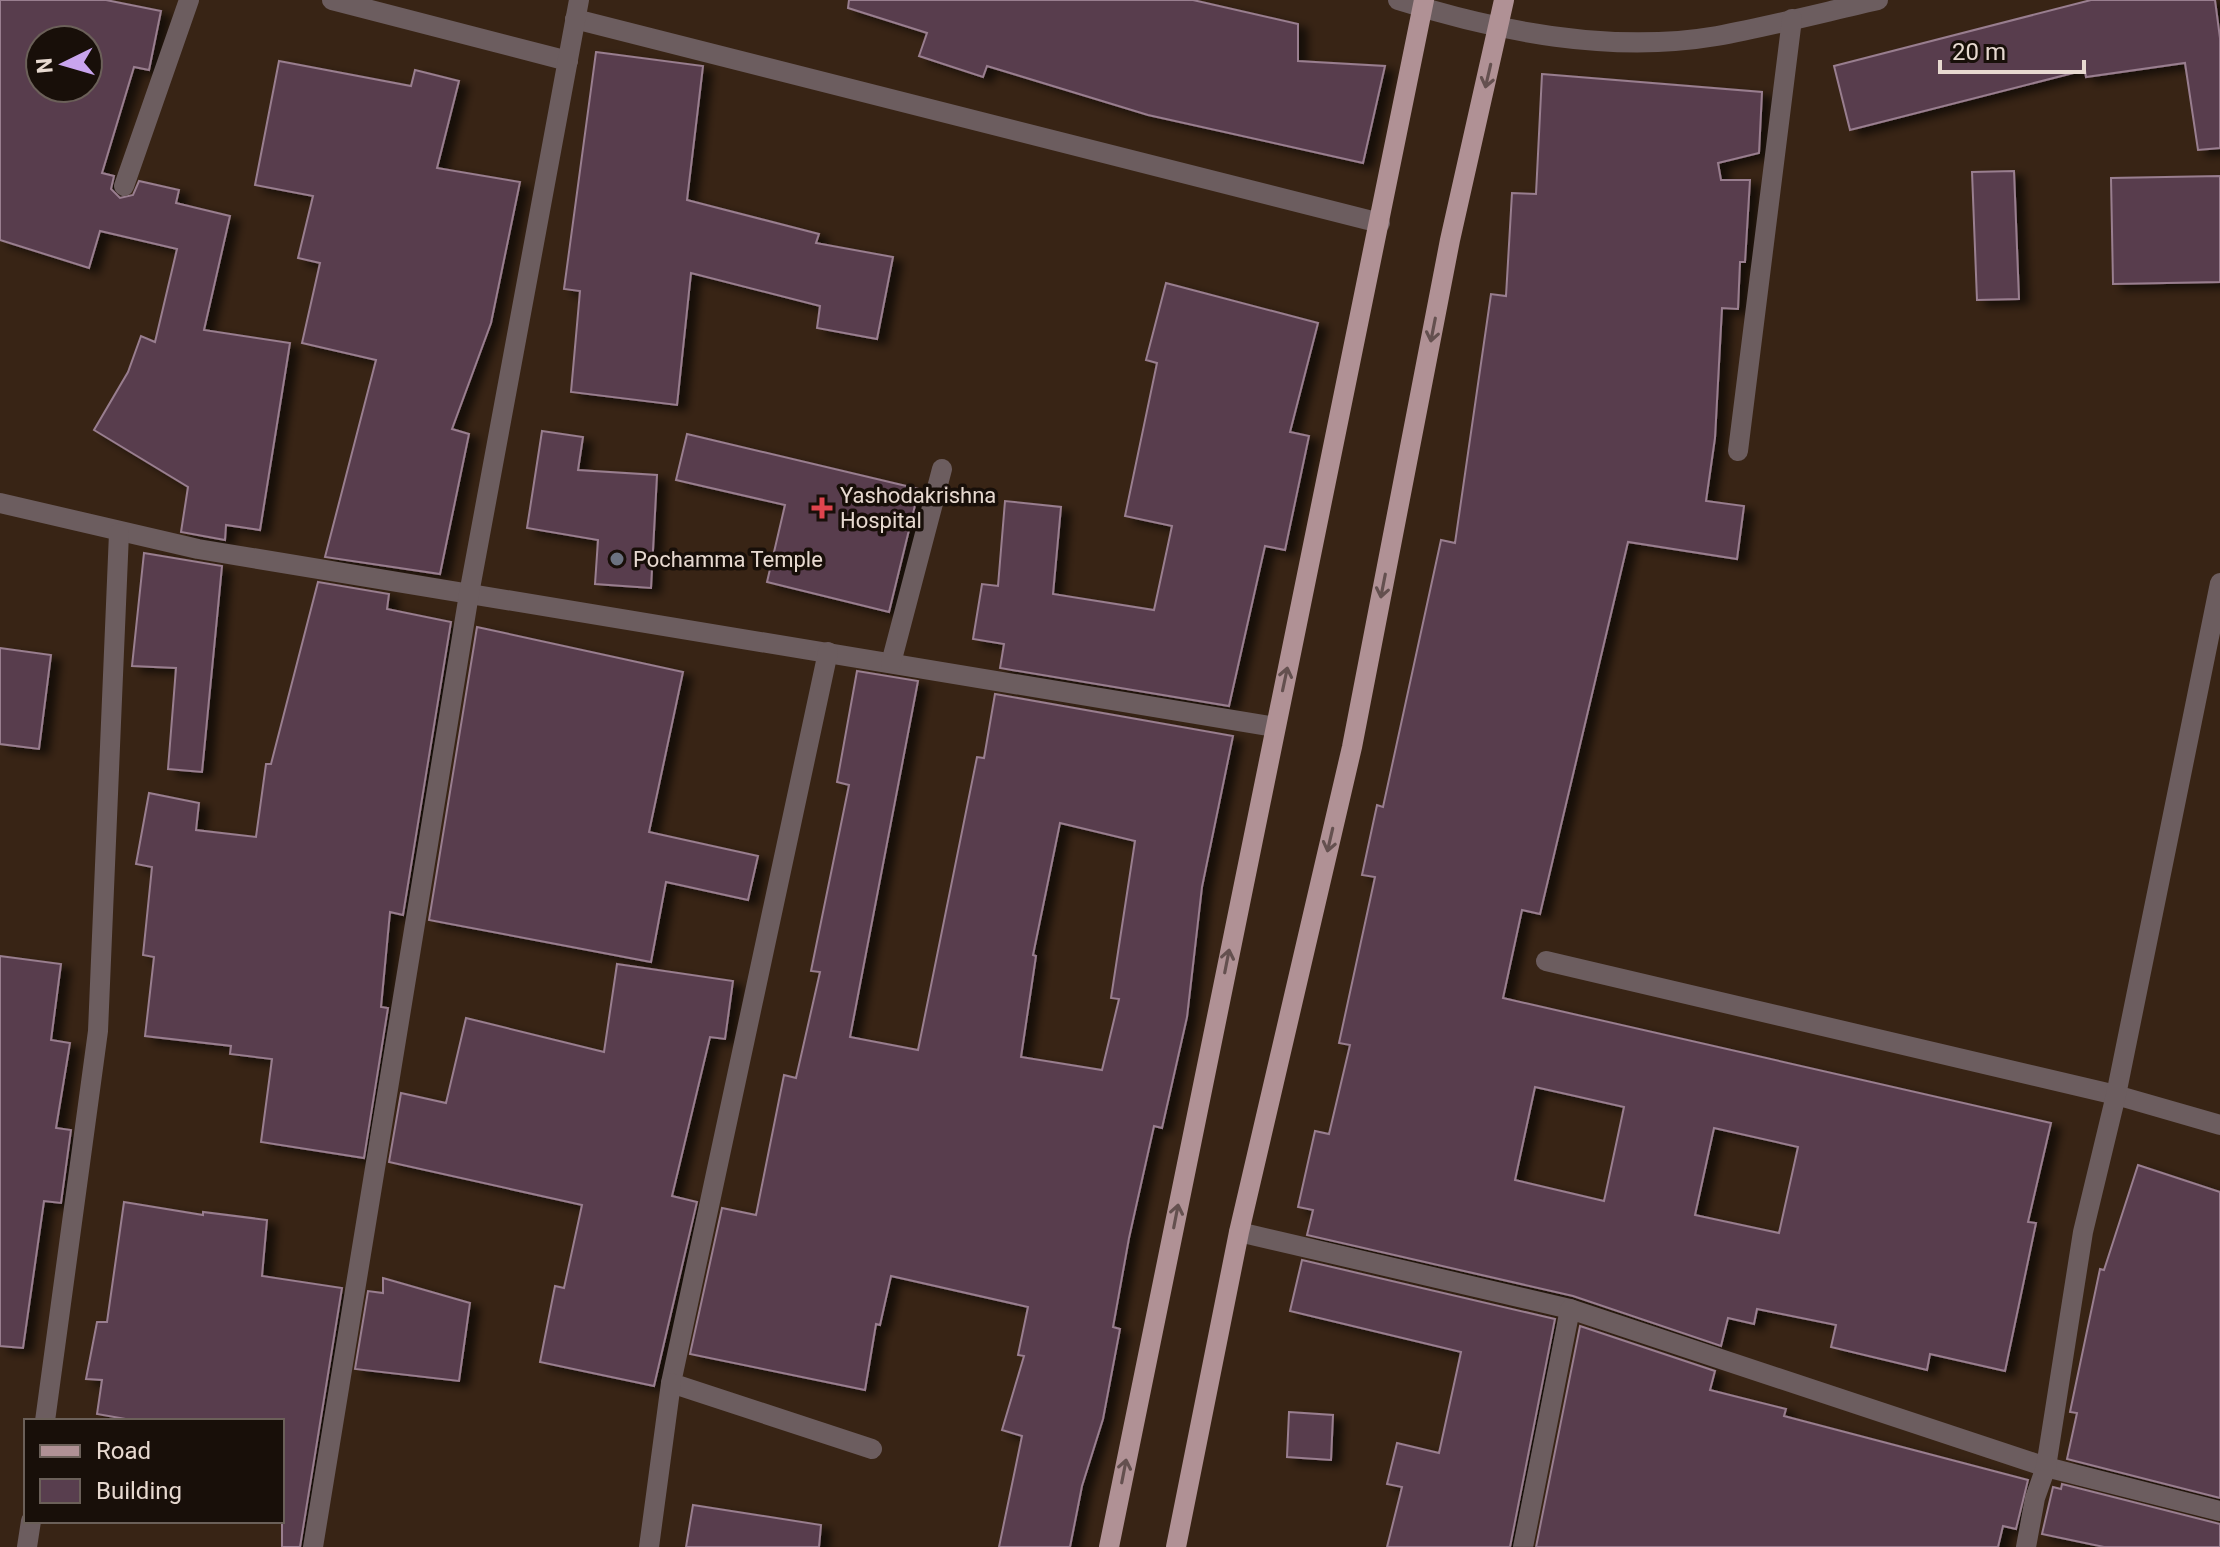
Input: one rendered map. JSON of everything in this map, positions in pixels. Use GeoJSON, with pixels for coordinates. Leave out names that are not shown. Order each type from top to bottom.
{"type":"FeatureCollection","features":[{"type":"Feature","properties":{"kind":"main road"},"geometry":{"type":"LineString","coordinates":[[1176,1547],[1239,1232],[1352,747],[1450,240],[1504,0]]}},
{"type":"Feature","properties":{"kind":"main road"},"geometry":{"type":"LineString","coordinates":[[1109,1547],[1424,4]]}},
{"type":"Feature","properties":{"kind":"street"},"geometry":{"type":"LineString","coordinates":[[124,186],[189,0]]}},
{"type":"Feature","properties":{"kind":"street"},"geometry":{"type":"LineString","coordinates":[[332,0],[568,61]]}},
{"type":"Feature","properties":{"kind":"street"},"geometry":{"type":"LineString","coordinates":[[1398,0],[1424,4],[1499,28],[1603,42],[1714,36],[1878,0]]}},
{"type":"Feature","properties":{"kind":"street"},"geometry":{"type":"LineString","coordinates":[[313,1547],[469,594],[577,9],[1380,223]]}},
{"type":"Feature","properties":{"kind":"street"},"geometry":{"type":"LineString","coordinates":[[1738,451],[1792,19]]}},
{"type":"Feature","properties":{"kind":"street"},"geometry":{"type":"LineString","coordinates":[[891,663],[942,469]]}},
{"type":"Feature","properties":{"kind":"street"},"geometry":{"type":"LineString","coordinates":[[0,503],[119,533],[1275,727]]}},
{"type":"Feature","properties":{"kind":"street"},"geometry":{"type":"LineString","coordinates":[[45,1419],[98,1031],[119,533]]}},
{"type":"Feature","properties":{"kind":"street"},"geometry":{"type":"LineString","coordinates":[[2026,1547],[2035,1498],[2046,1467],[2083,1232],[2116,1095],[2220,583]]}},
{"type":"Feature","properties":{"kind":"street"},"geometry":{"type":"LineString","coordinates":[[649,1547],[671,1383],[828,652]]}},
{"type":"Feature","properties":{"kind":"street"},"geometry":{"type":"LineString","coordinates":[[1546,961],[2116,1095],[2220,1125]]}},
{"type":"Feature","properties":{"kind":"street"},"geometry":{"type":"LineString","coordinates":[[1239,1232],[1570,1309],[2046,1467],[2220,1511]]}},
{"type":"Feature","properties":{"kind":"street"},"geometry":{"type":"LineString","coordinates":[[1523,1547],[1570,1309]]}},
{"type":"Feature","properties":{"kind":"street"},"geometry":{"type":"LineString","coordinates":[[671,1383],[872,1449]]}},
{"type":"Feature","properties":{"kind":"street"},"geometry":{"type":"LineString","coordinates":[[27,1547],[31,1523]]}},
{"type":"Feature","properties":{"kind":"building"},"geometry":{"type":"Polygon","coordinates":[[[0,0],[106,0],[161,11],[149,70],[134,67],[102,173],[114,176],[111,189],[120,198],[133,195],[139,181],[179,190],[176,203],[230,216],[204,330],[290,343],[260,530],[226,525],[225,540],[181,532],[188,487],[94,430],[128,372],[141,336],[155,342],[177,249],[100,231],[89,268],[0,240],[0,0]]]}},
{"type":"Feature","properties":{"kind":"building"},"geometry":{"type":"Polygon","coordinates":[[[849,0],[1193,0],[1298,24],[1298,61],[1385,66],[1363,163],[1148,115],[987,66],[983,77],[919,56],[927,33],[848,8],[849,0]]]}},
{"type":"Feature","properties":{"kind":"building"},"geometry":{"type":"Polygon","coordinates":[[[2091,0],[2215,0],[2220,38],[2220,148],[2198,150],[2185,63],[2086,77],[2085,70],[1850,130],[1834,66],[2091,0]]]}},
{"type":"Feature","properties":{"kind":"building"},"geometry":{"type":"Polygon","coordinates":[[[596,52],[703,66],[687,200],[819,234],[816,243],[893,257],[877,339],[817,328],[820,306],[691,273],[677,405],[571,392],[580,291],[564,289],[596,52]]]}},
{"type":"Feature","properties":{"kind":"building"},"geometry":{"type":"Polygon","coordinates":[[[279,61],[411,86],[415,70],[459,81],[437,168],[520,182],[491,323],[452,429],[469,434],[440,574],[325,557],[376,360],[302,343],[320,263],[298,258],[313,196],[255,185],[279,61]]]}},
{"type":"Feature","properties":{"kind":"building"},"geometry":{"type":"Polygon","coordinates":[[[1542,74],[1762,92],[1759,153],[1718,163],[1721,180],[1750,180],[1745,262],[1740,262],[1738,309],[1722,308],[1715,438],[1706,501],[1744,506],[1737,559],[1628,542],[1540,914],[1522,910],[1503,998],[2051,1123],[2028,1222],[2036,1223],[2005,1371],[1930,1354],[1927,1370],[1831,1347],[1836,1325],[1757,1309],[1754,1324],[1728,1318],[1721,1346],[1573,1296],[1307,1235],[1313,1210],[1298,1207],[1315,1131],[1329,1134],[1350,1045],[1339,1043],[1375,877],[1362,875],[1377,805],[1383,807],[1441,540],[1455,543],[1491,294],[1506,296],[1512,193],[1536,194],[1542,74]],[[1535,1087],[1515,1180],[1604,1201],[1624,1107],[1535,1087]],[[1714,1128],[1695,1215],[1779,1233],[1798,1147],[1714,1128]]]}},
{"type":"Feature","properties":{"kind":"building"},"geometry":{"type":"Polygon","coordinates":[[[2014,171],[2019,299],[1977,300],[1972,172],[2014,171]]]}},
{"type":"Feature","properties":{"kind":"building"},"geometry":{"type":"Polygon","coordinates":[[[2220,176],[2220,282],[2113,284],[2111,178],[2220,176]]]}},
{"type":"Feature","properties":{"kind":"building"},"geometry":{"type":"Polygon","coordinates":[[[1166,283],[1318,323],[1290,432],[1309,436],[1285,550],[1265,546],[1229,706],[1000,668],[1004,644],[973,639],[982,584],[998,586],[1005,501],[1061,507],[1053,594],[1154,610],[1172,526],[1125,516],[1157,363],[1146,360],[1166,283]]]}},
{"type":"Feature","properties":{"kind":"building"},"geometry":{"type":"Polygon","coordinates":[[[542,431],[583,437],[578,470],[657,475],[651,588],[595,584],[598,540],[527,528],[542,431]]]}},
{"type":"Feature","properties":{"kind":"building"},"geometry":{"type":"Polygon","coordinates":[[[687,434],[919,489],[889,612],[767,582],[785,505],[676,480],[687,434]]]}},
{"type":"Feature","properties":{"kind":"building"},"geometry":{"type":"Polygon","coordinates":[[[144,553],[222,566],[202,772],[168,769],[176,668],[132,666],[144,553]]]}},
{"type":"Feature","properties":{"kind":"building"},"geometry":{"type":"Polygon","coordinates":[[[318,582],[389,594],[387,609],[451,622],[403,915],[390,912],[381,1007],[388,1008],[364,1158],[261,1142],[272,1059],[230,1054],[231,1046],[145,1036],[154,957],[143,955],[152,867],[136,864],[149,793],[199,803],[196,830],[256,837],[266,764],[271,764],[318,582]]]}},
{"type":"Feature","properties":{"kind":"building"},"geometry":{"type":"Polygon","coordinates":[[[477,627],[683,672],[649,832],[758,856],[748,900],[666,882],[651,962],[429,920],[477,627]]]}},
{"type":"Feature","properties":{"kind":"building"},"geometry":{"type":"Polygon","coordinates":[[[0,648],[51,655],[39,749],[0,744],[0,648]]]}},
{"type":"Feature","properties":{"kind":"building"},"geometry":{"type":"Polygon","coordinates":[[[857,671],[918,681],[850,1037],[918,1050],[977,757],[984,758],[995,694],[1233,736],[1202,887],[1187,1017],[1162,1128],[1154,1126],[1129,1238],[1113,1327],[1120,1329],[1103,1419],[1082,1486],[1070,1547],[999,1547],[1022,1436],[1002,1430],[1024,1356],[1018,1355],[1028,1307],[891,1276],[880,1325],[876,1324],[865,1390],[690,1354],[722,1208],[756,1215],[784,1075],[796,1078],[820,972],[811,971],[849,785],[837,782],[857,671]],[[1060,823],[1033,955],[1036,956],[1021,1057],[1102,1070],[1119,999],[1111,998],[1135,841],[1060,823]]]}},
{"type":"Feature","properties":{"kind":"building"},"geometry":{"type":"Polygon","coordinates":[[[0,956],[61,964],[51,1040],[70,1043],[56,1128],[71,1130],[61,1203],[44,1201],[23,1348],[0,1346],[0,956]]]}},
{"type":"Feature","properties":{"kind":"building"},"geometry":{"type":"Polygon","coordinates":[[[617,964],[733,981],[725,1039],[710,1037],[672,1196],[697,1202],[654,1386],[540,1362],[555,1286],[564,1288],[582,1205],[389,1162],[401,1093],[446,1103],[466,1018],[604,1052],[617,964]]]}},
{"type":"Feature","properties":{"kind":"building"},"geometry":{"type":"Polygon","coordinates":[[[2138,1165],[2220,1192],[2220,1498],[2067,1459],[2077,1413],[2070,1412],[2100,1269],[2104,1270],[2138,1165]]]}},
{"type":"Feature","properties":{"kind":"building"},"geometry":{"type":"Polygon","coordinates":[[[124,1202],[203,1215],[203,1212],[267,1220],[262,1276],[342,1288],[300,1547],[282,1547],[284,1419],[126,1419],[97,1414],[102,1380],[86,1379],[97,1322],[107,1322],[124,1202]]]}},
{"type":"Feature","properties":{"kind":"building"},"geometry":{"type":"Polygon","coordinates":[[[1302,1260],[1555,1319],[1510,1547],[1387,1547],[1402,1487],[1387,1484],[1397,1443],[1439,1453],[1461,1352],[1290,1311],[1302,1260]]]}},
{"type":"Feature","properties":{"kind":"building"},"geometry":{"type":"Polygon","coordinates":[[[383,1278],[470,1303],[459,1381],[355,1369],[368,1291],[383,1293],[383,1278]]]}},
{"type":"Feature","properties":{"kind":"building"},"geometry":{"type":"Polygon","coordinates":[[[1580,1326],[1715,1371],[1710,1390],[1786,1409],[1784,1416],[2028,1480],[2016,1529],[2003,1526],[1998,1547],[1536,1547],[1580,1326]]]}},
{"type":"Feature","properties":{"kind":"building"},"geometry":{"type":"Polygon","coordinates":[[[1289,1412],[1333,1415],[1331,1460],[1287,1457],[1289,1412]]]}},
{"type":"Feature","properties":{"kind":"building"},"geometry":{"type":"Polygon","coordinates":[[[2062,1484],[2220,1524],[2220,1547],[2104,1547],[2042,1534],[2053,1487],[2061,1489],[2062,1484]]]}},
{"type":"Feature","properties":{"kind":"building"},"geometry":{"type":"Polygon","coordinates":[[[693,1505],[821,1525],[819,1547],[686,1547],[693,1505]]]}},
{"type":"Feature","properties":{"kind":"place","name":"Yashodakrishna Hospital"},"geometry":{"type":"Point","coordinates":[822,508]}},
{"type":"Feature","properties":{"kind":"place","name":"Pochamma Temple"},"geometry":{"type":"Point","coordinates":[617,559]}}]}
